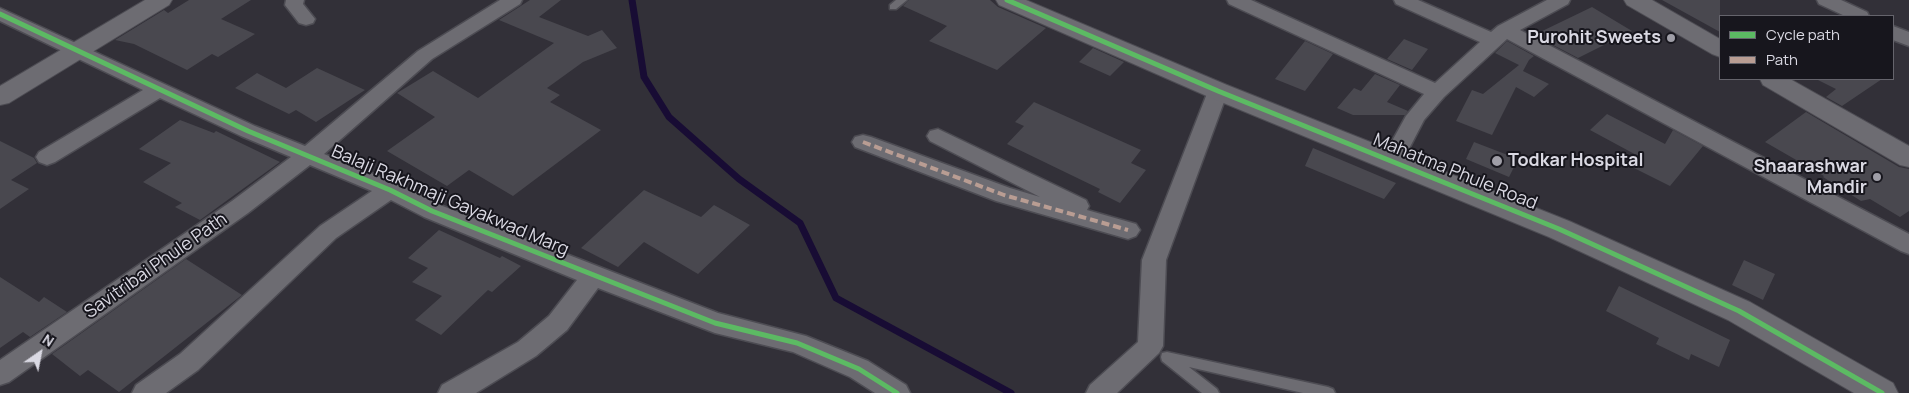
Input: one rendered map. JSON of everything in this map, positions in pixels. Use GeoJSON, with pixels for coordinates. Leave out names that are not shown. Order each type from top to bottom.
{"type":"FeatureCollection","features":[{"type":"Feature","properties":{"kind":"street"},"geometry":{"type":"LineString","coordinates":[[0,97],[161,0]]}},
{"type":"Feature","properties":{"kind":"street"},"geometry":{"type":"LineString","coordinates":[[295,0],[294,6],[306,19]]}},
{"type":"Feature","properties":{"kind":"street","name":"Savitribai Phule Path"},"geometry":{"type":"LineString","coordinates":[[0,374],[232,213],[309,155],[424,55],[513,0]]}},
{"type":"Feature","properties":{"kind":"street","name":"Mahatma Phule Road"},"geometry":{"type":"LineString","coordinates":[[1006,0],[1218,91],[1559,229],[1739,311],[1882,393]]}},
{"type":"Feature","properties":{"kind":"street"},"geometry":{"type":"LineString","coordinates":[[1236,0],[1437,92]]}},
{"type":"Feature","properties":{"kind":"street"},"geometry":{"type":"LineString","coordinates":[[1402,0],[1499,36],[1909,245]]}},
{"type":"Feature","properties":{"kind":"street"},"geometry":{"type":"LineString","coordinates":[[1392,161],[1416,116],[1437,92],[1499,36],[1560,0]]}},
{"type":"Feature","properties":{"kind":"street"},"geometry":{"type":"LineString","coordinates":[[1635,0],[1719,48]]}},
{"type":"Feature","properties":{"kind":"street"},"geometry":{"type":"LineString","coordinates":[[1826,0],[1858,15]]}},
{"type":"Feature","properties":{"kind":"street","name":"Balaji Rakhmaji Gayakwad Marg"},"geometry":{"type":"LineString","coordinates":[[0,14],[248,131],[390,190],[432,211],[715,323],[797,343],[859,369],[897,393]]}},
{"type":"Feature","properties":{"kind":"street"},"geometry":{"type":"LineString","coordinates":[[1894,32],[1909,40]]}},
{"type":"Feature","properties":{"kind":"street"},"geometry":{"type":"LineString","coordinates":[[1774,80],[1909,158]]}},
{"type":"Feature","properties":{"kind":"street"},"geometry":{"type":"LineString","coordinates":[[48,157],[159,89]]}},
{"type":"Feature","properties":{"kind":"street"},"geometry":{"type":"LineString","coordinates":[[1100,393],[1158,351],[1154,260],[1218,91]]}},
{"type":"Feature","properties":{"kind":"street"},"geometry":{"type":"LineString","coordinates":[[938,136],[1159,245]]}},
{"type":"Feature","properties":{"kind":"street"},"geometry":{"type":"LineString","coordinates":[[863,142],[1004,195],[1128,230]]}},
{"type":"Feature","properties":{"kind":"street"},"geometry":{"type":"LineString","coordinates":[[144,393],[189,362],[328,232],[390,190]]}},
{"type":"Feature","properties":{"kind":"street"},"geometry":{"type":"LineString","coordinates":[[451,393],[463,388],[527,349],[558,323],[594,276]]}},
{"type":"Feature","properties":{"kind":"lane"},"geometry":{"type":"LineString","coordinates":[[893,7],[902,0]]}},
{"type":"Feature","properties":{"kind":"lane"},"geometry":{"type":"LineString","coordinates":[[1158,351],[1212,393]]}},
{"type":"Feature","properties":{"kind":"lane"},"geometry":{"type":"LineString","coordinates":[[1158,351],[1328,393]]}},
{"type":"Feature","properties":{"kind":"building"},"geometry":{"type":"Polygon","coordinates":[[[189,0],[251,0],[221,19],[255,34],[218,57],[212,54],[187,70],[134,44],[115,40],[164,10],[168,13],[189,0]]]}},
{"type":"Feature","properties":{"kind":"building"},"geometry":{"type":"Polygon","coordinates":[[[530,0],[561,0],[539,17],[588,36],[602,30],[617,48],[583,62],[547,88],[560,95],[550,102],[601,130],[513,196],[469,170],[447,186],[387,151],[435,117],[397,93],[433,71],[478,98],[554,43],[499,20],[530,0]]]}},
{"type":"Feature","properties":{"kind":"building"},"geometry":{"type":"Polygon","coordinates":[[[909,0],[990,0],[998,7],[1046,28],[997,70],[929,41],[947,26],[903,6],[909,0]]]}},
{"type":"Feature","properties":{"kind":"building"},"geometry":{"type":"Polygon","coordinates":[[[1662,0],[1720,0],[1719,31],[1662,0]]]}},
{"type":"Feature","properties":{"kind":"building"},"geometry":{"type":"Polygon","coordinates":[[[1592,7],[1632,31],[1578,58],[1534,35],[1592,7]]]}},
{"type":"Feature","properties":{"kind":"building"},"geometry":{"type":"Polygon","coordinates":[[[1404,39],[1428,49],[1412,70],[1387,59],[1404,39]]]}},
{"type":"Feature","properties":{"kind":"building"},"geometry":{"type":"Polygon","coordinates":[[[1305,41],[1333,54],[1305,91],[1275,79],[1305,41]]]}},
{"type":"Feature","properties":{"kind":"building"},"geometry":{"type":"Polygon","coordinates":[[[1507,41],[1534,56],[1529,60],[1523,71],[1549,84],[1534,97],[1516,87],[1492,135],[1456,121],[1472,90],[1483,94],[1519,65],[1495,53],[1507,41]]]}},
{"type":"Feature","properties":{"kind":"building"},"geometry":{"type":"Polygon","coordinates":[[[1093,48],[1124,62],[1110,76],[1079,62],[1093,48]]]}},
{"type":"Feature","properties":{"kind":"building"},"geometry":{"type":"Polygon","coordinates":[[[317,68],[365,90],[316,122],[296,110],[289,114],[235,88],[257,73],[286,88],[317,68]]]}},
{"type":"Feature","properties":{"kind":"building"},"geometry":{"type":"Polygon","coordinates":[[[1375,74],[1400,85],[1387,102],[1408,111],[1405,115],[1353,115],[1337,108],[1354,88],[1361,91],[1375,74]]]}},
{"type":"Feature","properties":{"kind":"building"},"geometry":{"type":"Polygon","coordinates":[[[1818,80],[1881,80],[1842,106],[1826,97],[1836,89],[1818,80]]]}},
{"type":"Feature","properties":{"kind":"building"},"geometry":{"type":"Polygon","coordinates":[[[1034,102],[1141,150],[1131,163],[1146,170],[1120,203],[1098,192],[1100,189],[1007,144],[1024,126],[1015,122],[1034,102]]]}},
{"type":"Feature","properties":{"kind":"building"},"geometry":{"type":"Polygon","coordinates":[[[1806,112],[1899,167],[1909,169],[1909,211],[1900,217],[1870,199],[1861,201],[1824,176],[1765,142],[1806,112]]]}},
{"type":"Feature","properties":{"kind":"building"},"geometry":{"type":"Polygon","coordinates":[[[1607,114],[1665,144],[1673,130],[1703,146],[1670,186],[1632,167],[1640,157],[1590,130],[1607,114]]]}},
{"type":"Feature","properties":{"kind":"building"},"geometry":{"type":"Polygon","coordinates":[[[180,120],[214,133],[216,131],[280,162],[200,220],[175,207],[182,203],[143,182],[171,163],[139,149],[180,120]]]}},
{"type":"Feature","properties":{"kind":"building"},"geometry":{"type":"Polygon","coordinates":[[[0,141],[34,158],[37,163],[11,180],[29,189],[0,209],[0,141]]]}},
{"type":"Feature","properties":{"kind":"building"},"geometry":{"type":"Polygon","coordinates":[[[1474,142],[1518,159],[1509,177],[1466,159],[1474,142]]]}},
{"type":"Feature","properties":{"kind":"building"},"geometry":{"type":"Polygon","coordinates":[[[1313,148],[1396,183],[1384,199],[1305,166],[1313,148]]]}},
{"type":"Feature","properties":{"kind":"building"},"geometry":{"type":"Polygon","coordinates":[[[644,190],[701,217],[714,205],[750,225],[698,274],[644,242],[618,267],[581,248],[644,190]]]}},
{"type":"Feature","properties":{"kind":"building"},"geometry":{"type":"Polygon","coordinates":[[[439,230],[500,258],[502,256],[521,266],[492,292],[488,290],[441,335],[415,320],[442,296],[412,282],[428,268],[408,258],[439,230]]]}},
{"type":"Feature","properties":{"kind":"building"},"geometry":{"type":"Polygon","coordinates":[[[186,259],[242,295],[119,392],[88,370],[80,376],[52,354],[186,259]]]}},
{"type":"Feature","properties":{"kind":"building"},"geometry":{"type":"Polygon","coordinates":[[[1744,260],[1775,274],[1763,300],[1732,285],[1744,260]]]}},
{"type":"Feature","properties":{"kind":"building"},"geometry":{"type":"Polygon","coordinates":[[[0,277],[39,302],[44,297],[67,312],[30,337],[23,332],[0,348],[0,277]]]}},
{"type":"Feature","properties":{"kind":"building"},"geometry":{"type":"Polygon","coordinates":[[[1619,286],[1730,340],[1719,367],[1691,354],[1689,360],[1656,344],[1659,338],[1606,311],[1619,286]]]}},
{"type":"Feature","properties":{"kind":"waterway"},"geometry":{"type":"LineString","coordinates":[[632,0],[644,77],[669,117],[739,179],[800,223],[836,298],[1011,393]]}},
{"type":"Feature","properties":{"kind":"marked path"},"geometry":{"type":"LineString","coordinates":[[863,142],[1004,195],[1128,230]]}},
{"type":"Feature","properties":{"kind":"cycle path"},"geometry":{"type":"LineString","coordinates":[[1007,0],[1218,91],[1559,229],[1739,311],[1882,393]]}},
{"type":"Feature","properties":{"kind":"cycle path"},"geometry":{"type":"LineString","coordinates":[[0,14],[248,131],[390,190],[432,211],[715,323],[797,343],[859,369],[897,393]]}},
{"type":"Feature","properties":{"kind":"place","name":"Purohit Sweets"},"geometry":{"type":"Point","coordinates":[1671,38]}},
{"type":"Feature","properties":{"kind":"place","name":"Todkar Hospital"},"geometry":{"type":"Point","coordinates":[1497,161]}},
{"type":"Feature","properties":{"kind":"place","name":"Shaarashwar Mandir"},"geometry":{"type":"Point","coordinates":[1877,177]}}]}
